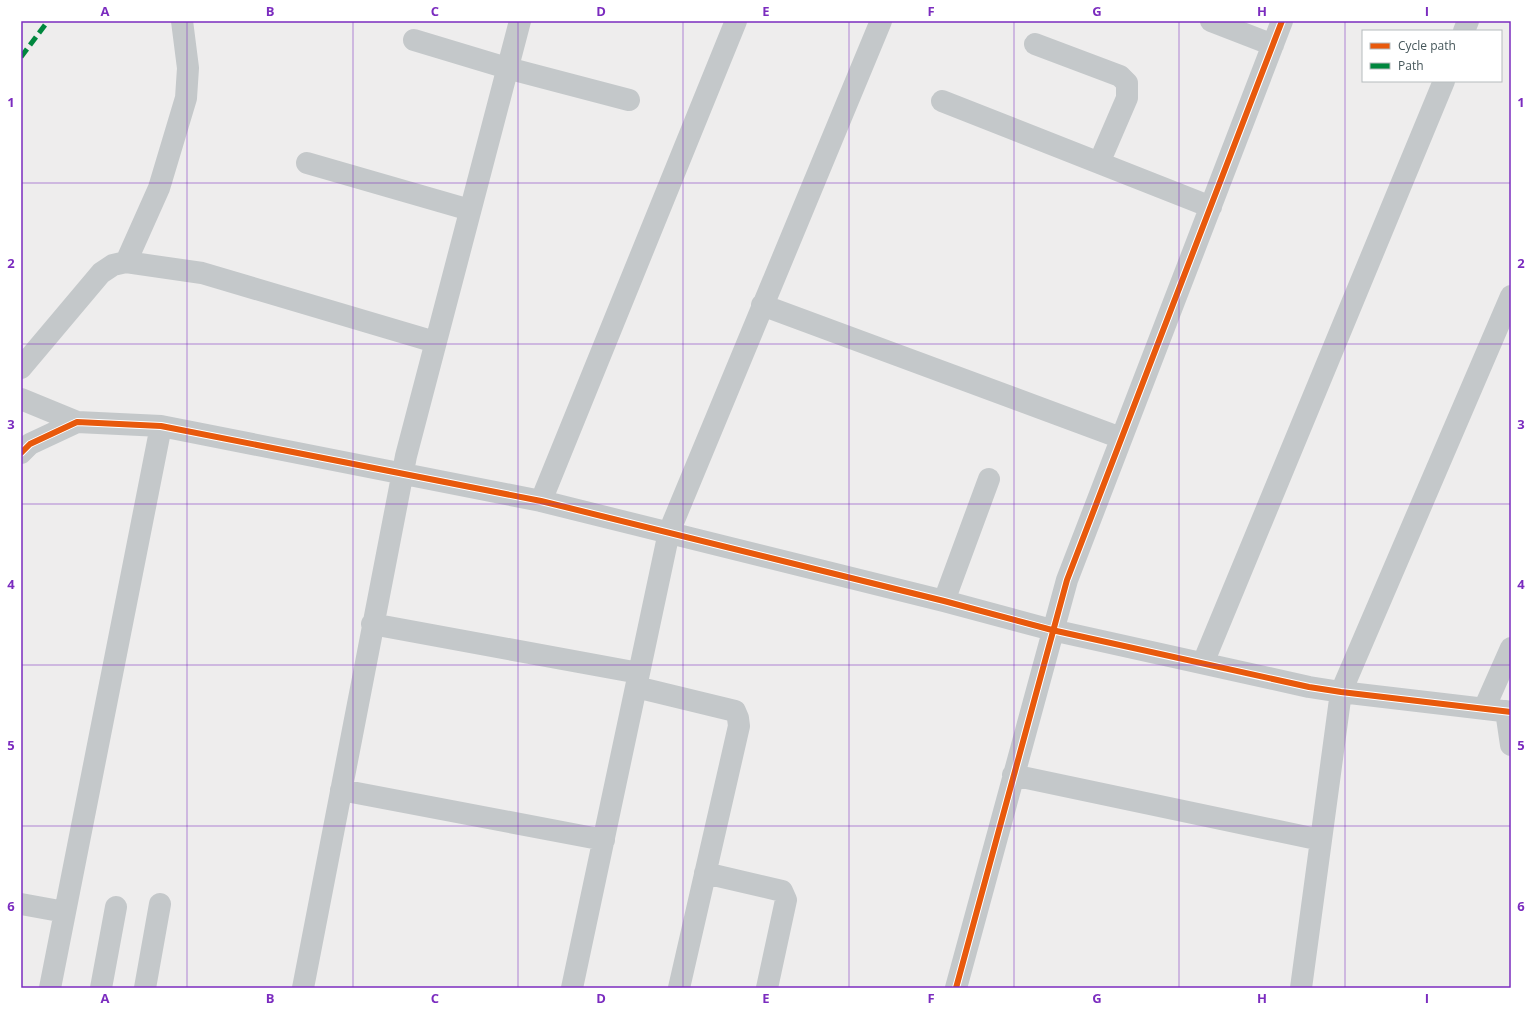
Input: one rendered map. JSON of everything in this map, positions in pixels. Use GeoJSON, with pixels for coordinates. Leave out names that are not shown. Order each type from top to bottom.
{"type":"FeatureCollection","features":[{"type":"Feature","properties":{"kind":"street"},"geometry":{"type":"LineString","coordinates":[[126,262],[159,188],[186,98],[188,68],[182,21]]}},
{"type":"Feature","properties":{"kind":"street"},"geometry":{"type":"LineString","coordinates":[[303,988],[372,624],[403,473],[435,342],[520,21]]}},
{"type":"Feature","properties":{"kind":"street"},"geometry":{"type":"LineString","coordinates":[[541,501],[736,21]]}},
{"type":"Feature","properties":{"kind":"street"},"geometry":{"type":"LineString","coordinates":[[572,988],[669,532],[881,21]]}},
{"type":"Feature","properties":{"kind":"street"},"geometry":{"type":"LineString","coordinates":[[1211,21],[1273,45]]}},
{"type":"Feature","properties":{"kind":"street"},"geometry":{"type":"LineString","coordinates":[[956,988],[1052,630],[1067,580],[1282,21]]}},
{"type":"Feature","properties":{"kind":"street"},"geometry":{"type":"LineString","coordinates":[[414,40],[507,68],[629,100]]}},
{"type":"Feature","properties":{"kind":"street"},"geometry":{"type":"LineString","coordinates":[[1035,44],[1120,76],[1127,83],[1127,98],[1099,163]]}},
{"type":"Feature","properties":{"kind":"street"},"geometry":{"type":"LineString","coordinates":[[1203,663],[1444,82]]}},
{"type":"Feature","properties":{"kind":"street"},"geometry":{"type":"LineString","coordinates":[[942,102],[1211,207]]}},
{"type":"Feature","properties":{"kind":"street"},"geometry":{"type":"LineString","coordinates":[[307,163],[470,210]]}},
{"type":"Feature","properties":{"kind":"street"},"geometry":{"type":"LineString","coordinates":[[21,368],[101,273],[113,265],[126,262],[202,273],[435,342]]}},
{"type":"Feature","properties":{"kind":"street"},"geometry":{"type":"LineString","coordinates":[[1301,988],[1341,692],[1511,296]]}},
{"type":"Feature","properties":{"kind":"street"},"geometry":{"type":"LineString","coordinates":[[762,305],[1121,438]]}},
{"type":"Feature","properties":{"kind":"street"},"geometry":{"type":"LineString","coordinates":[[21,399],[77,422],[161,426],[541,501],[944,601],[1052,630],[1341,692],[1508,711],[1511,744]]}},
{"type":"Feature","properties":{"kind":"street"},"geometry":{"type":"LineString","coordinates":[[21,454],[30,444],[77,422]]}},
{"type":"Feature","properties":{"kind":"street"},"geometry":{"type":"LineString","coordinates":[[50,988],[161,426]]}},
{"type":"Feature","properties":{"kind":"street"},"geometry":{"type":"LineString","coordinates":[[944,601],[989,479]]}},
{"type":"Feature","properties":{"kind":"street"},"geometry":{"type":"LineString","coordinates":[[372,624],[637,680],[734,711],[738,718],[739,726],[679,988]]}},
{"type":"Feature","properties":{"kind":"street"},"geometry":{"type":"LineString","coordinates":[[1484,709],[1511,648]]}},
{"type":"Feature","properties":{"kind":"street"},"geometry":{"type":"LineString","coordinates":[[1013,775],[1321,840]]}},
{"type":"Feature","properties":{"kind":"street"},"geometry":{"type":"LineString","coordinates":[[341,790],[604,840]]}},
{"type":"Feature","properties":{"kind":"street"},"geometry":{"type":"LineString","coordinates":[[705,873],[782,891],[786,894],[767,988]]}},
{"type":"Feature","properties":{"kind":"street"},"geometry":{"type":"LineString","coordinates":[[21,904],[65,912]]}},
{"type":"Feature","properties":{"kind":"street"},"geometry":{"type":"LineString","coordinates":[[145,988],[160,904]]}},
{"type":"Feature","properties":{"kind":"street"},"geometry":{"type":"LineString","coordinates":[[101,988],[116,907]]}},
{"type":"Feature","properties":{"kind":"marked path"},"geometry":{"type":"LineString","coordinates":[[21,57],[48,21]]}},
{"type":"Feature","properties":{"kind":"cycle path"},"geometry":{"type":"LineString","coordinates":[[956,988],[1067,580],[1282,21]]}},
{"type":"Feature","properties":{"kind":"cycle path"},"geometry":{"type":"LineString","coordinates":[[21,453],[30,444],[77,422],[161,426],[541,501],[944,601],[1052,630],[1309,687],[1511,712]]}}]}
